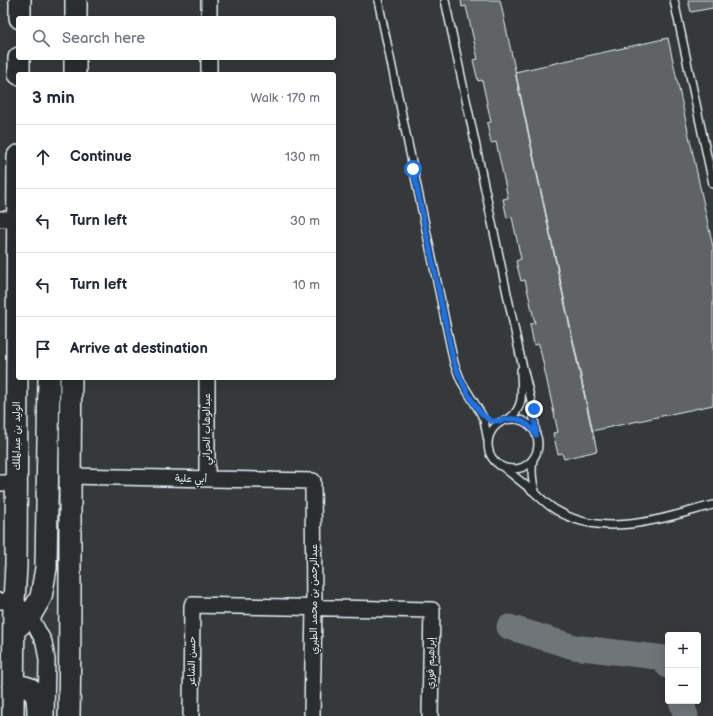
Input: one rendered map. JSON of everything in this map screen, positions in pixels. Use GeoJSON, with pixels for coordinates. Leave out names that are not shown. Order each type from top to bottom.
{"type":"FeatureCollection","features":[{"type":"Feature","properties":{"kind":"street"},"geometry":{"type":"LineString","coordinates":[[20,0],[20,16]]}},
{"type":"Feature","properties":{"kind":"street"},"geometry":{"type":"LineString","coordinates":[[76,0],[76,16]]}},
{"type":"Feature","properties":{"kind":"street"},"geometry":{"type":"LineString","coordinates":[[209,0],[209,16]]}},
{"type":"Feature","properties":{"kind":"street"},"geometry":{"type":"LineString","coordinates":[[19,72],[20,60]]}},
{"type":"Feature","properties":{"kind":"street"},"geometry":{"type":"LineString","coordinates":[[75,60],[75,72]]}},
{"type":"Feature","properties":{"kind":"street"},"geometry":{"type":"LineString","coordinates":[[209,60],[209,72]]}},
{"type":"Feature","properties":{"kind":"street","name":"الوليد بن عبدالملك"},"geometry":{"type":"LineString","coordinates":[[13,716],[13,686],[7,630],[7,601],[16,565],[8,483],[8,219],[16,169]]}},
{"type":"Feature","properties":{"kind":"street"},"geometry":{"type":"LineString","coordinates":[[7,630],[30,616],[41,597],[46,568],[49,380]]}},
{"type":"Feature","properties":{"kind":"street"},"geometry":{"type":"LineString","coordinates":[[69,716],[71,618],[69,476],[71,380]]}},
{"type":"Feature","properties":{"kind":"street","name":"عبدالوهاب الحراني"},"geometry":{"type":"LineString","coordinates":[[207,479],[208,380]]}},
{"type":"Feature","properties":{"kind":"street","name":"أبي علية"},"geometry":{"type":"LineString","coordinates":[[69,476],[313,481]]}},
{"type":"Feature","properties":{"kind":"street","name":"عبدالرحمن بن محمد الطبري"},"geometry":{"type":"LineString","coordinates":[[312,716],[314,608],[313,481]]}},
{"type":"Feature","properties":{"kind":"street"},"geometry":{"type":"LineString","coordinates":[[7,601],[30,616],[44,642],[48,660],[46,716]]}},
{"type":"Feature","properties":{"kind":"street","name":"حسن الشاعر"},"geometry":{"type":"LineString","coordinates":[[191,716],[192,606],[314,608]]}},
{"type":"Feature","properties":{"kind":"street","name":"إبراهيم فوزي"},"geometry":{"type":"LineString","coordinates":[[314,608],[432,610],[430,716]]}},
{"type":"Feature","properties":{"kind":"street"},"geometry":{"type":"LineString","coordinates":[[13,686],[25,685],[31,688],[38,699],[38,716]]}},
{"type":"Feature","properties":{"kind":"lane"},"geometry":{"type":"LineString","coordinates":[[378,0],[454,363],[461,381],[480,412],[486,425],[488,449],[491,457],[496,463],[556,510],[570,517],[586,522],[610,525],[646,522],[713,505]]}},
{"type":"Feature","properties":{"kind":"lane"},"geometry":{"type":"LineString","coordinates":[[445,0],[520,356],[534,409],[538,443],[531,471],[536,494]]}},
{"type":"Feature","properties":{"kind":"lane"},"geometry":{"type":"LineString","coordinates":[[674,0],[713,184]]}},
{"type":"Feature","properties":{"kind":"lane"},"geometry":{"type":"LineString","coordinates":[[509,419],[516,413],[521,403],[520,356]]}},
{"type":"Feature","properties":{"kind":"lane"},"geometry":{"type":"LineString","coordinates":[[480,412],[490,421],[517,419],[525,422],[532,427],[536,435]]}},
{"type":"Feature","properties":{"kind":"lane"},"geometry":{"type":"LineString","coordinates":[[488,441],[494,426],[501,421]]}},
{"type":"Feature","properties":{"kind":"lane"},"geometry":{"type":"LineString","coordinates":[[503,467],[512,469],[520,468],[533,459]]}},
{"type":"Feature","properties":{"kind":"building"},"geometry":{"type":"Polygon","coordinates":[[[461,0],[500,0],[597,451],[564,459],[562,453],[558,454],[553,433],[558,432],[539,344],[534,345],[530,324],[535,323],[525,280],[521,281],[516,261],[521,259],[512,217],[507,218],[503,199],[508,198],[496,142],[491,143],[487,123],[491,122],[482,80],[478,81],[473,60],[478,59],[466,6],[462,7],[461,0]]]}},
{"type":"Feature","properties":{"kind":"building"},"geometry":{"type":"Polygon","coordinates":[[[688,0],[713,0],[713,8],[691,12],[688,0]]]}},
{"type":"Feature","properties":{"kind":"building"},"geometry":{"type":"Polygon","coordinates":[[[668,38],[713,247],[713,405],[592,431],[515,72],[668,38]]]}},
{"type":"Feature","properties":{"kind":"waterway"},"geometry":{"type":"LineString","coordinates":[[509,627],[574,647],[665,658]]}},
{"type":"Feature","properties":{"kind":"waterway"},"geometry":{"type":"LineString","coordinates":[[682,704],[686,716]]}},
{"type":"Feature","properties":{"kind":"route"},"geometry":{"type":"LineString","coordinates":[[413,169],[441,306],[454,363],[461,381],[480,412],[490,421],[495,422],[517,419],[532,427],[536,435],[534,409]]}}]}
